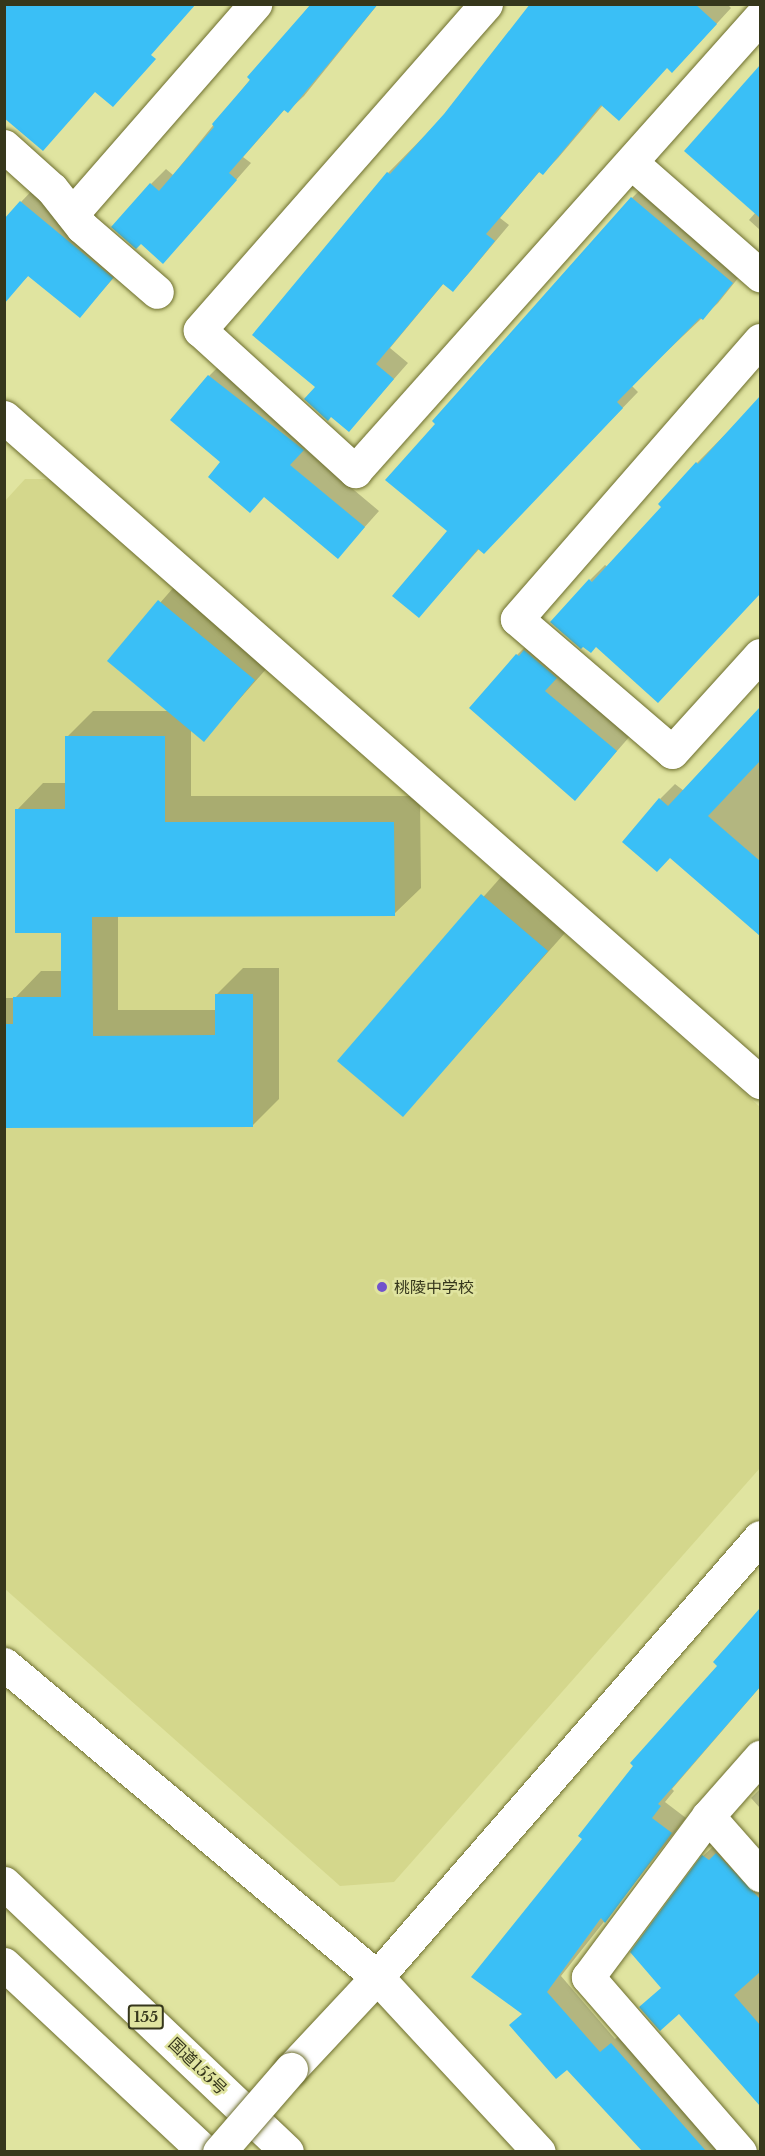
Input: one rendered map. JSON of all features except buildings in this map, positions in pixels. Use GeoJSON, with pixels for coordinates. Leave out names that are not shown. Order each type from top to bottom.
{"type":"FeatureCollection","features":[{"type":"Feature","properties":{"kind":"main road"},"geometry":{"type":"LineString","coordinates":[[72,214],[255,4]]}},
{"type":"Feature","properties":{"kind":"main road"},"geometry":{"type":"LineString","coordinates":[[486,4],[200,330],[355,471],[633,164],[760,17]]}},
{"type":"Feature","properties":{"kind":"main road"},"geometry":{"type":"LineString","coordinates":[[4,146],[52,189],[72,214],[157,292]]}},
{"type":"Feature","properties":{"kind":"main road"},"geometry":{"type":"LineString","coordinates":[[633,164],[760,275]]}},
{"type":"Feature","properties":{"kind":"main road"},"geometry":{"type":"LineString","coordinates":[[760,340],[517,620],[672,752],[760,655]]}},
{"type":"Feature","properties":{"kind":"main road"},"geometry":{"type":"LineString","coordinates":[[4,417],[760,1082]]}},
{"type":"Feature","properties":{"kind":"main road"},"geometry":{"type":"LineString","coordinates":[[219,2151],[291,2069],[377,1977],[760,1537]]}},
{"type":"Feature","properties":{"kind":"main road"},"geometry":{"type":"LineString","coordinates":[[4,1664],[377,1977],[539,2151]]}},
{"type":"Feature","properties":{"kind":"main road"},"geometry":{"type":"LineString","coordinates":[[740,2151],[588,1977],[708,1816],[760,1757]]}},
{"type":"Feature","properties":{"kind":"main road"},"geometry":{"type":"LineString","coordinates":[[708,1816],[760,1875]]}},
{"type":"Feature","properties":{"kind":"main road","name":"国道155号"},"geometry":{"type":"LineString","coordinates":[[4,1882],[287,2151]]}},
{"type":"Feature","properties":{"kind":"main road"},"geometry":{"type":"LineString","coordinates":[[4,1965],[205,2151]]}},
{"type":"Feature","properties":{"kind":"shaded area","name":"桃陵中学校"},"geometry":{"type":"Polygon","coordinates":[[[25,479],[51,479],[760,1107],[760,1468],[394,1882],[340,1886],[5,1589],[4,502],[25,479]]]}},
{"type":"Feature","properties":{"kind":"place","name":"桃陵中学校"},"geometry":{"type":"Point","coordinates":[382,1287]}}]}
